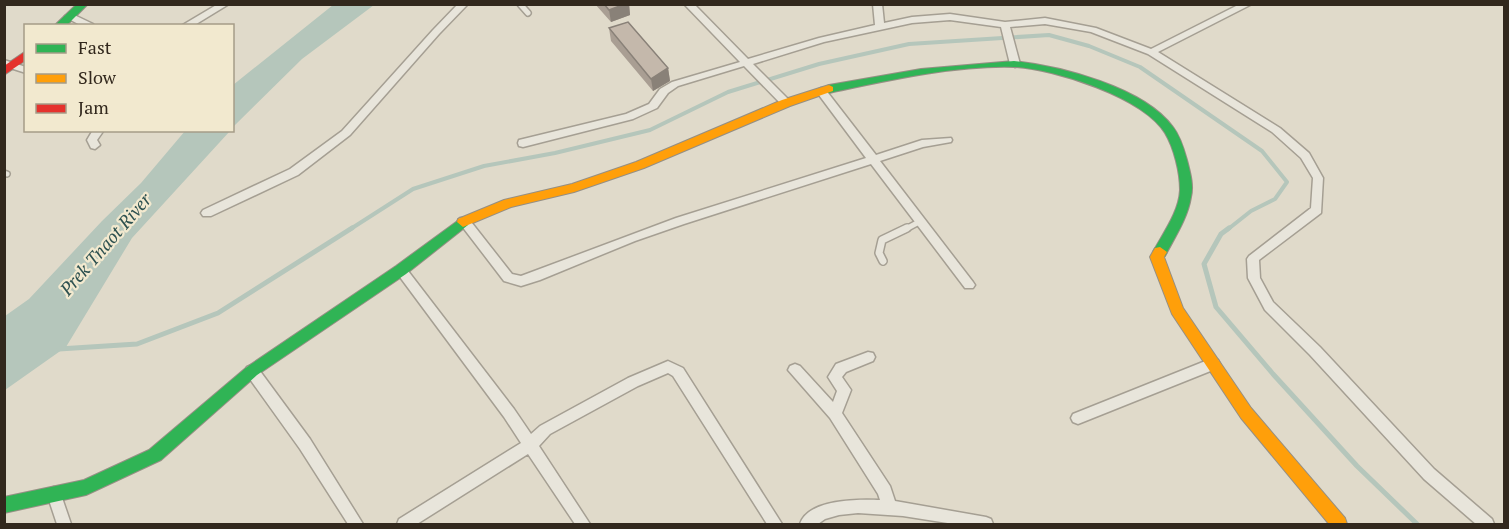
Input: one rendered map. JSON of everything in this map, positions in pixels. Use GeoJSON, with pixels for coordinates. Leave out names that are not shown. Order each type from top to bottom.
{"type":"FeatureCollection","features":[{"type":"Feature","properties":{"kind":"main road"},"geometry":{"type":"LineString","coordinates":[[61,24],[83,4]]}},
{"type":"Feature","properties":{"kind":"main road"},"geometry":{"type":"LineString","coordinates":[[7,67],[24,55]]}},
{"type":"Feature","properties":{"kind":"main road"},"geometry":{"type":"LineString","coordinates":[[4,505],[86,487],[154,455],[252,371],[401,270],[464,221],[508,203],[574,188],[640,165],[786,103],[821,91],[883,78],[955,68],[1015,64],[1066,74],[1107,87],[1143,107],[1168,128],[1177,146],[1186,190],[1177,219],[1157,257],[1177,310],[1246,413],[1339,525]]}},
{"type":"Feature","properties":{"kind":"street"},"geometry":{"type":"LineString","coordinates":[[189,24],[225,4]]}},
{"type":"Feature","properties":{"kind":"street"},"geometry":{"type":"LineString","coordinates":[[207,213],[294,172],[346,133],[464,4]]}},
{"type":"Feature","properties":{"kind":"street"},"geometry":{"type":"LineString","coordinates":[[688,4],[786,103]]}},
{"type":"Feature","properties":{"kind":"street"},"geometry":{"type":"LineString","coordinates":[[877,4],[880,26]]}},
{"type":"Feature","properties":{"kind":"street"},"geometry":{"type":"LineString","coordinates":[[1151,52],[1248,4]]}},
{"type":"Feature","properties":{"kind":"street"},"geometry":{"type":"LineString","coordinates":[[70,15],[86,24]]}},
{"type":"Feature","properties":{"kind":"street"},"geometry":{"type":"LineString","coordinates":[[523,143],[629,117],[653,106],[664,91],[675,84],[880,26],[950,17],[1005,25],[1046,21],[1094,30],[1151,52],[1276,130],[1305,156],[1318,178],[1317,210],[1293,230],[1267,245],[1253,259],[1254,278],[1269,306],[1315,351],[1429,474],[1487,525]]}},
{"type":"Feature","properties":{"kind":"street"},"geometry":{"type":"LineString","coordinates":[[1005,25],[1015,64]]}},
{"type":"Feature","properties":{"kind":"street"},"geometry":{"type":"LineString","coordinates":[[7,67],[24,70]]}},
{"type":"Feature","properties":{"kind":"street"},"geometry":{"type":"LineString","coordinates":[[821,91],[969,285]]}},
{"type":"Feature","properties":{"kind":"street"},"geometry":{"type":"LineString","coordinates":[[94,146],[92,140],[98,132]]}},
{"type":"Feature","properties":{"kind":"street"},"geometry":{"type":"LineString","coordinates":[[464,221],[508,278],[521,281],[680,220],[922,144],[947,140]]}},
{"type":"Feature","properties":{"kind":"street"},"geometry":{"type":"LineString","coordinates":[[401,270],[458,343],[583,525]]}},
{"type":"Feature","properties":{"kind":"street"},"geometry":{"type":"LineString","coordinates":[[835,414],[844,390],[835,377],[841,368],[868,357]]}},
{"type":"Feature","properties":{"kind":"street"},"geometry":{"type":"LineString","coordinates":[[1078,418],[1213,364]]}},
{"type":"Feature","properties":{"kind":"street"},"geometry":{"type":"LineString","coordinates":[[404,525],[530,445],[545,430],[633,382],[668,367],[678,372],[775,525]]}},
{"type":"Feature","properties":{"kind":"street"},"geometry":{"type":"LineString","coordinates":[[795,370],[835,414],[885,491],[890,509]]}},
{"type":"Feature","properties":{"kind":"street"},"geometry":{"type":"LineString","coordinates":[[252,371],[305,444],[356,525]]}},
{"type":"Feature","properties":{"kind":"street"},"geometry":{"type":"LineString","coordinates":[[54,494],[64,525]]}},
{"type":"Feature","properties":{"kind":"street"},"geometry":{"type":"LineString","coordinates":[[807,525],[821,513],[858,506],[939,514],[986,525]]}},
{"type":"Feature","properties":{"kind":"lane"},"geometry":{"type":"LineString","coordinates":[[520,4],[528,13]]}},
{"type":"Feature","properties":{"kind":"lane"},"geometry":{"type":"LineString","coordinates":[[883,261],[879,253],[882,240],[919,222]]}},
{"type":"Feature","properties":{"kind":"water"},"geometry":{"type":"Polygon","coordinates":[[[333,5],[374,5],[302,59],[234,126],[234,84],[333,5]]]}},
{"type":"Feature","properties":{"kind":"water","name":"Prek Tnaot River"},"geometry":{"type":"Polygon","coordinates":[[[184,132],[229,132],[132,238],[66,347],[5,390],[5,316],[29,299],[141,183],[184,132]]]}},
{"type":"Feature","properties":{"kind":"building"},"geometry":{"type":"Polygon","coordinates":[[[604,4],[625,4],[609,10],[604,4]]]}},
{"type":"Feature","properties":{"kind":"building"},"geometry":{"type":"Polygon","coordinates":[[[628,22],[668,68],[651,79],[609,28],[628,22]]]}},
{"type":"Feature","properties":{"kind":"waterway"},"geometry":{"type":"LineString","coordinates":[[349,230],[413,189],[484,166],[555,153],[650,130],[728,92],[819,64],[909,44],[1049,35],[1089,46],[1140,67],[1262,151],[1287,182],[1275,199],[1251,211],[1227,230]]}},
{"type":"Feature","properties":{"kind":"waterway"},"geometry":{"type":"LineString","coordinates":[[59,349],[137,344],[218,313],[352,228]]}},
{"type":"Feature","properties":{"kind":"waterway"},"geometry":{"type":"LineString","coordinates":[[1229,228],[1221,234],[1204,264],[1216,307],[1273,374],[1357,466],[1417,524]]}},
{"type":"Feature","properties":{"kind":"traffic: fast"},"geometry":{"type":"LineString","coordinates":[[61,24],[83,4]]}},
{"type":"Feature","properties":{"kind":"traffic: fast"},"geometry":{"type":"LineString","coordinates":[[829,89],[921,72],[1014,64],[1074,76],[1119,93],[1156,116],[1168,128],[1175,140],[1180,157],[1186,183],[1185,196],[1180,213],[1160,252]]}},
{"type":"Feature","properties":{"kind":"traffic: fast"},"geometry":{"type":"LineString","coordinates":[[4,505],[86,487],[155,455],[252,371],[401,270],[463,222]]}},
{"type":"Feature","properties":{"kind":"traffic: slow"},"geometry":{"type":"LineString","coordinates":[[463,222],[508,203],[574,188],[640,165],[786,103],[829,89]]}},
{"type":"Feature","properties":{"kind":"traffic: slow"},"geometry":{"type":"LineString","coordinates":[[1160,252],[1157,257],[1177,310],[1246,413],[1339,524]]}},
{"type":"Feature","properties":{"kind":"traffic: jam"},"geometry":{"type":"LineString","coordinates":[[4,72],[24,56]]}}]}
